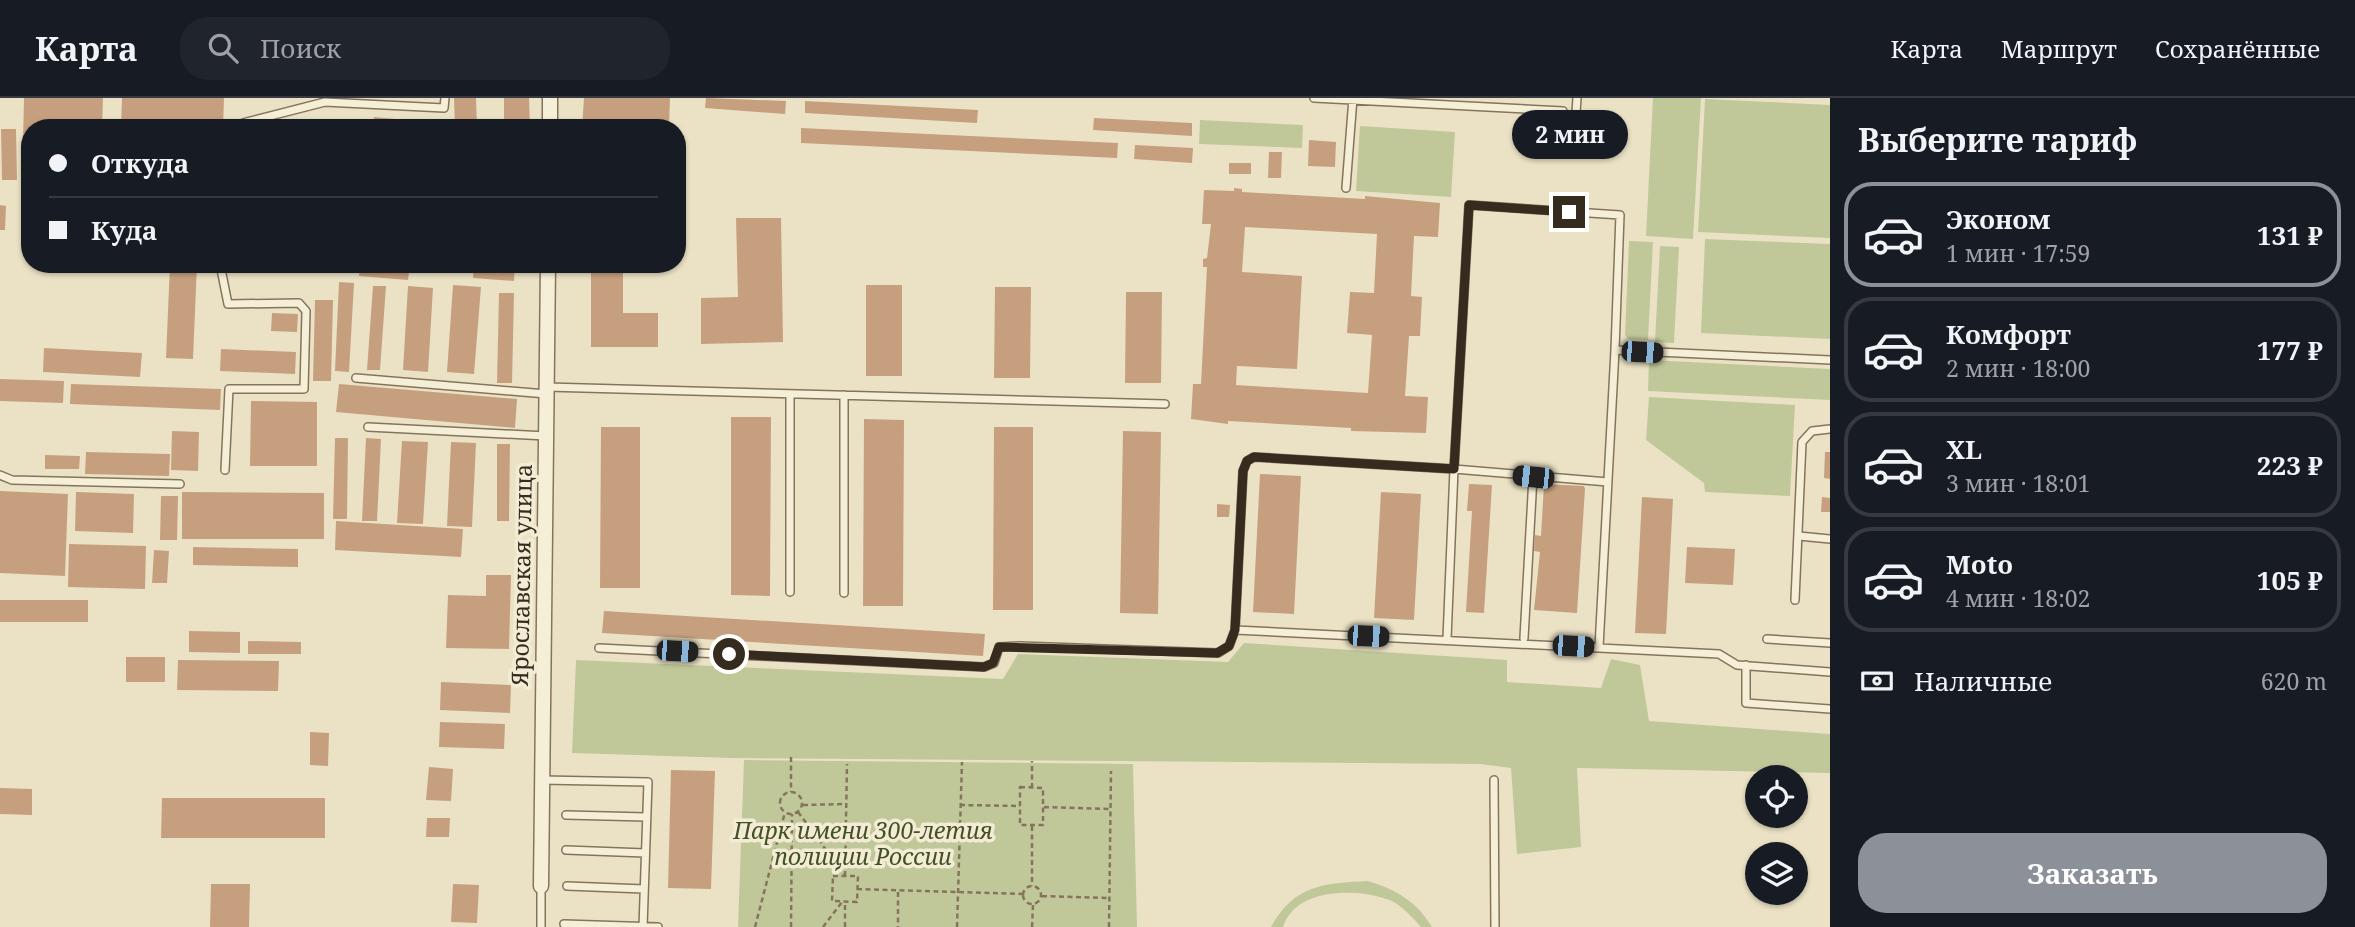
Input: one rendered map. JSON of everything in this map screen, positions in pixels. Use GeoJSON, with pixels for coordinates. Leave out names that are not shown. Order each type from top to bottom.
{"type":"FeatureCollection","features":[{"type":"Feature","properties":{"kind":"street"},"geometry":{"type":"LineString","coordinates":[[550,98],[550,119]]}},
{"type":"Feature","properties":{"kind":"street","name":"Ярославская улица"},"geometry":{"type":"LineString","coordinates":[[541,886],[548,273]]}},
{"type":"Feature","properties":{"kind":"lane"},"geometry":{"type":"LineString","coordinates":[[259,119],[325,102],[444,108],[445,98]]}},
{"type":"Feature","properties":{"kind":"lane"},"geometry":{"type":"LineString","coordinates":[[1314,98],[1563,111]]}},
{"type":"Feature","properties":{"kind":"lane"},"geometry":{"type":"LineString","coordinates":[[1575,128],[1577,98]]}},
{"type":"Feature","properties":{"kind":"lane"},"geometry":{"type":"LineString","coordinates":[[1346,188],[1353,99]]}},
{"type":"Feature","properties":{"kind":"lane"},"geometry":{"type":"LineString","coordinates":[[1447,639],[1469,205],[1619,215],[1615,350],[1599,647]]}},
{"type":"Feature","properties":{"kind":"lane"},"geometry":{"type":"LineString","coordinates":[[222,273],[228,304],[299,303],[306,311],[304,389],[229,389],[225,470]]}},
{"type":"Feature","properties":{"kind":"lane"},"geometry":{"type":"LineString","coordinates":[[1615,350],[1830,360]]}},
{"type":"Feature","properties":{"kind":"lane"},"geometry":{"type":"LineString","coordinates":[[356,378],[546,390],[1165,404]]}},
{"type":"Feature","properties":{"kind":"lane"},"geometry":{"type":"LineString","coordinates":[[790,394],[790,592]]}},
{"type":"Feature","properties":{"kind":"lane"},"geometry":{"type":"LineString","coordinates":[[844,396],[844,593]]}},
{"type":"Feature","properties":{"kind":"lane"},"geometry":{"type":"LineString","coordinates":[[368,427],[546,436]]}},
{"type":"Feature","properties":{"kind":"lane"},"geometry":{"type":"LineString","coordinates":[[1795,600],[1802,442],[1812,431],[1830,429]]}},
{"type":"Feature","properties":{"kind":"lane"},"geometry":{"type":"LineString","coordinates":[[599,648],[984,667],[993,663],[999,647],[1009,646],[1217,653],[1229,646],[1235,630],[1243,471],[1247,461],[1254,457],[1454,469],[1608,482]]}},
{"type":"Feature","properties":{"kind":"lane"},"geometry":{"type":"LineString","coordinates":[[0,475],[12,480],[180,484]]}},
{"type":"Feature","properties":{"kind":"lane"},"geometry":{"type":"LineString","coordinates":[[1524,638],[1533,477]]}},
{"type":"Feature","properties":{"kind":"lane"},"geometry":{"type":"LineString","coordinates":[[1799,536],[1830,539]]}},
{"type":"Feature","properties":{"kind":"lane"},"geometry":{"type":"LineString","coordinates":[[1235,630],[1718,654],[1737,664],[1830,672]]}},
{"type":"Feature","properties":{"kind":"lane"},"geometry":{"type":"LineString","coordinates":[[1767,639],[1830,643]]}},
{"type":"Feature","properties":{"kind":"lane"},"geometry":{"type":"LineString","coordinates":[[1746,665],[1745,704],[1830,709]]}},
{"type":"Feature","properties":{"kind":"lane"},"geometry":{"type":"LineString","coordinates":[[542,780],[648,782],[643,927]]}},
{"type":"Feature","properties":{"kind":"lane"},"geometry":{"type":"LineString","coordinates":[[1494,780],[1495,927]]}},
{"type":"Feature","properties":{"kind":"lane"},"geometry":{"type":"LineString","coordinates":[[566,815],[646,817]]}},
{"type":"Feature","properties":{"kind":"lane"},"geometry":{"type":"LineString","coordinates":[[566,850],[645,853]]}},
{"type":"Feature","properties":{"kind":"lane"},"geometry":{"type":"LineString","coordinates":[[541,886],[541,927]]}},
{"type":"Feature","properties":{"kind":"lane"},"geometry":{"type":"LineString","coordinates":[[566,886],[644,889]]}},
{"type":"Feature","properties":{"kind":"lane"},"geometry":{"type":"LineString","coordinates":[[564,924],[658,927]]}},
{"type":"Feature","properties":{"kind":"path"},"geometry":{"type":"LineString","coordinates":[[791,757],[791,792]]}},
{"type":"Feature","properties":{"kind":"path"},"geometry":{"type":"LineString","coordinates":[[1032,761],[1032,788]]}},
{"type":"Feature","properties":{"kind":"path"},"geometry":{"type":"LineString","coordinates":[[957,927],[962,762]]}},
{"type":"Feature","properties":{"kind":"path"},"geometry":{"type":"LineString","coordinates":[[845,876],[847,764]]}},
{"type":"Feature","properties":{"kind":"path"},"geometry":{"type":"LineString","coordinates":[[1109,927],[1111,771]]}},
{"type":"Feature","properties":{"kind":"path"},"geometry":{"type":"LineString","coordinates":[[1020,788],[1032,788],[1044,788],[1043,825],[1020,825],[1020,788]]}},
{"type":"Feature","properties":{"kind":"path"},"geometry":{"type":"LineString","coordinates":[[755,927],[785,812],[780,800],[783,795],[791,792],[800,795],[803,805]]}},
{"type":"Feature","properties":{"kind":"path"},"geometry":{"type":"LineString","coordinates":[[803,805],[846,803]]}},
{"type":"Feature","properties":{"kind":"path"},"geometry":{"type":"LineString","coordinates":[[785,812],[798,812],[803,805]]}},
{"type":"Feature","properties":{"kind":"path"},"geometry":{"type":"LineString","coordinates":[[959,805],[1020,806]]}},
{"type":"Feature","properties":{"kind":"path"},"geometry":{"type":"LineString","coordinates":[[1043,807],[1111,809]]}},
{"type":"Feature","properties":{"kind":"path"},"geometry":{"type":"LineString","coordinates":[[798,812],[845,876]]}},
{"type":"Feature","properties":{"kind":"path"},"geometry":{"type":"LineString","coordinates":[[791,927],[792,814]]}},
{"type":"Feature","properties":{"kind":"path"},"geometry":{"type":"LineString","coordinates":[[857,889],[1023,894],[1032,886],[1032,825]]}},
{"type":"Feature","properties":{"kind":"path"},"geometry":{"type":"LineString","coordinates":[[833,876],[858,876],[857,889],[857,902],[832,901],[833,876]]}},
{"type":"Feature","properties":{"kind":"path"},"geometry":{"type":"LineString","coordinates":[[1032,886],[1038,888],[1042,896]]}},
{"type":"Feature","properties":{"kind":"path"},"geometry":{"type":"LineString","coordinates":[[898,890],[898,927]]}},
{"type":"Feature","properties":{"kind":"path"},"geometry":{"type":"LineString","coordinates":[[1023,894],[1026,903],[1033,905]]}},
{"type":"Feature","properties":{"kind":"path"},"geometry":{"type":"LineString","coordinates":[[1032,927],[1033,905],[1042,896],[1110,898]]}},
{"type":"Feature","properties":{"kind":"path"},"geometry":{"type":"LineString","coordinates":[[823,927],[844,902]]}},
{"type":"Feature","properties":{"kind":"path"},"geometry":{"type":"LineString","coordinates":[[844,902],[845,927]]}},
{"type":"Feature","properties":{"kind":"green space"},"geometry":{"type":"Polygon","coordinates":[[[1653,98],[1701,98],[1693,239],[1646,236],[1653,98]]]}},
{"type":"Feature","properties":{"kind":"green space"},"geometry":{"type":"Polygon","coordinates":[[[1705,99],[1830,105],[1830,238],[1698,232],[1705,99]]]}},
{"type":"Feature","properties":{"kind":"green space"},"geometry":{"type":"Polygon","coordinates":[[[1200,120],[1303,125],[1302,148],[1199,144],[1200,120]]]}},
{"type":"Feature","properties":{"kind":"green space"},"geometry":{"type":"Polygon","coordinates":[[[1360,126],[1455,132],[1451,197],[1356,191],[1360,126]]]}},
{"type":"Feature","properties":{"kind":"green space"},"geometry":{"type":"Polygon","coordinates":[[[1705,239],[1830,244],[1830,339],[1701,333],[1705,239]]]}},
{"type":"Feature","properties":{"kind":"green space"},"geometry":{"type":"Polygon","coordinates":[[[1629,241],[1653,242],[1648,340],[1628,339],[1625,335],[1629,241]]]}},
{"type":"Feature","properties":{"kind":"green space"},"geometry":{"type":"Polygon","coordinates":[[[1660,246],[1679,247],[1674,343],[1655,342],[1660,246]]]}},
{"type":"Feature","properties":{"kind":"green space"},"geometry":{"type":"Polygon","coordinates":[[[1649,360],[1830,369],[1830,400],[1648,391],[1649,360]]]}},
{"type":"Feature","properties":{"kind":"green space"},"geometry":{"type":"Polygon","coordinates":[[[1649,397],[1795,405],[1790,496],[1705,492],[1704,483],[1646,440],[1649,397]]]}},
{"type":"Feature","properties":{"kind":"green space"},"geometry":{"type":"Polygon","coordinates":[[[1244,643],[1507,660],[1507,682],[1601,688],[1611,659],[1640,665],[1649,721],[1830,734],[1830,773],[1808,773],[1808,765],[1745,765],[1745,771],[1577,768],[1581,847],[1517,854],[1511,768],[1480,764],[731,758],[572,753],[576,660],[1003,679],[1018,654],[1228,662],[1244,643]]]}},
{"type":"Feature","properties":{"kind":"green space","name":"Парк имени 300-летия полиции России"},"geometry":{"type":"Polygon","coordinates":[[[744,760],[1133,764],[1137,927],[738,927],[744,760]]]}},
{"type":"Feature","properties":{"kind":"green space"},"geometry":{"type":"Polygon","coordinates":[[[1368,881],[1388,888],[1412,903],[1432,927],[1421,927],[1392,901],[1347,893],[1315,897],[1290,914],[1283,927],[1271,927],[1290,902],[1312,889],[1338,883],[1368,881]]]}},
{"type":"Feature","properties":{"kind":"building"},"geometry":{"type":"Polygon","coordinates":[[[24,98],[103,98],[102,119],[24,119],[24,98]]]}},
{"type":"Feature","properties":{"kind":"building"},"geometry":{"type":"Polygon","coordinates":[[[122,98],[224,98],[223,119],[121,119],[122,98]]]}},
{"type":"Feature","properties":{"kind":"building"},"geometry":{"type":"Polygon","coordinates":[[[454,98],[476,98],[477,119],[455,119],[454,98]]]}},
{"type":"Feature","properties":{"kind":"building"},"geometry":{"type":"Polygon","coordinates":[[[504,98],[529,98],[530,119],[504,119],[504,98]]]}},
{"type":"Feature","properties":{"kind":"building"},"geometry":{"type":"Polygon","coordinates":[[[584,98],[670,98],[669,119],[583,119],[584,98]]]}},
{"type":"Feature","properties":{"kind":"building"},"geometry":{"type":"Polygon","coordinates":[[[706,98],[786,101],[785,114],[705,108],[706,98]]]}},
{"type":"Feature","properties":{"kind":"building"},"geometry":{"type":"Polygon","coordinates":[[[805,101],[978,110],[977,123],[805,113],[805,101]]]}},
{"type":"Feature","properties":{"kind":"building"},"geometry":{"type":"Polygon","coordinates":[[[1094,118],[1192,123],[1192,136],[1093,130],[1094,118]]]}},
{"type":"Feature","properties":{"kind":"building"},"geometry":{"type":"Polygon","coordinates":[[[801,128],[1118,143],[1117,158],[801,143],[801,128]]]}},
{"type":"Feature","properties":{"kind":"building"},"geometry":{"type":"Polygon","coordinates":[[[1,129],[16,129],[17,180],[2,180],[1,129]]]}},
{"type":"Feature","properties":{"kind":"building"},"geometry":{"type":"Polygon","coordinates":[[[1309,140],[1336,142],[1335,167],[1308,166],[1309,140]]]}},
{"type":"Feature","properties":{"kind":"building"},"geometry":{"type":"Polygon","coordinates":[[[1135,145],[1193,148],[1192,163],[1134,159],[1135,145]]]}},
{"type":"Feature","properties":{"kind":"building"},"geometry":{"type":"Polygon","coordinates":[[[1269,152],[1282,152],[1281,178],[1268,178],[1269,152]]]}},
{"type":"Feature","properties":{"kind":"building"},"geometry":{"type":"Polygon","coordinates":[[[1229,163],[1251,163],[1251,174],[1229,174],[1229,163]]]}},
{"type":"Feature","properties":{"kind":"building"},"geometry":{"type":"Polygon","coordinates":[[[1234,188],[1242,189],[1242,192],[1365,199],[1365,196],[1440,203],[1438,237],[1414,236],[1411,296],[1422,297],[1420,336],[1409,336],[1405,396],[1428,397],[1426,433],[1351,431],[1351,428],[1228,421],[1228,424],[1191,419],[1193,384],[1201,384],[1207,267],[1203,267],[1203,259],[1207,258],[1211,224],[1202,224],[1204,190],[1234,191],[1234,188]],[[1245,227],[1242,272],[1302,276],[1297,369],[1237,366],[1236,385],[1368,393],[1372,335],[1347,333],[1350,292],[1374,293],[1377,234],[1245,227]]]}},
{"type":"Feature","properties":{"kind":"building"},"geometry":{"type":"Polygon","coordinates":[[[0,205],[6,206],[5,230],[0,230],[0,205]]]}},
{"type":"Feature","properties":{"kind":"building"},"geometry":{"type":"Polygon","coordinates":[[[736,218],[781,218],[783,342],[701,344],[701,298],[738,297],[736,218]]]}},
{"type":"Feature","properties":{"kind":"building"},"geometry":{"type":"Polygon","coordinates":[[[170,273],[197,273],[193,359],[166,358],[170,273]]]}},
{"type":"Feature","properties":{"kind":"building"},"geometry":{"type":"Polygon","coordinates":[[[359,273],[409,273],[408,280],[359,276],[359,273]]]}},
{"type":"Feature","properties":{"kind":"building"},"geometry":{"type":"Polygon","coordinates":[[[473,273],[514,273],[514,281],[473,278],[473,273]]]}},
{"type":"Feature","properties":{"kind":"building"},"geometry":{"type":"Polygon","coordinates":[[[591,273],[623,273],[623,313],[658,313],[658,347],[591,347],[591,273]]]}},
{"type":"Feature","properties":{"kind":"building"},"geometry":{"type":"Polygon","coordinates":[[[339,282],[354,283],[349,372],[335,371],[339,282]]]}},
{"type":"Feature","properties":{"kind":"building"},"geometry":{"type":"Polygon","coordinates":[[[453,285],[481,287],[474,374],[447,372],[453,285]]]}},
{"type":"Feature","properties":{"kind":"building"},"geometry":{"type":"Polygon","coordinates":[[[866,285],[902,285],[902,376],[866,376],[866,285]]]}},
{"type":"Feature","properties":{"kind":"building"},"geometry":{"type":"Polygon","coordinates":[[[373,286],[386,286],[380,370],[367,370],[373,286]]]}},
{"type":"Feature","properties":{"kind":"building"},"geometry":{"type":"Polygon","coordinates":[[[408,286],[433,288],[428,372],[403,370],[408,286]]]}},
{"type":"Feature","properties":{"kind":"building"},"geometry":{"type":"Polygon","coordinates":[[[995,287],[1031,287],[1030,378],[994,378],[995,287]]]}},
{"type":"Feature","properties":{"kind":"building"},"geometry":{"type":"Polygon","coordinates":[[[1126,292],[1162,292],[1161,383],[1125,383],[1126,292]]]}},
{"type":"Feature","properties":{"kind":"building"},"geometry":{"type":"Polygon","coordinates":[[[499,293],[514,293],[512,383],[497,383],[499,293]]]}},
{"type":"Feature","properties":{"kind":"building"},"geometry":{"type":"Polygon","coordinates":[[[315,300],[333,300],[331,381],[313,381],[315,300]]]}},
{"type":"Feature","properties":{"kind":"building"},"geometry":{"type":"Polygon","coordinates":[[[272,313],[298,314],[297,332],[271,331],[272,313]]]}},
{"type":"Feature","properties":{"kind":"building"},"geometry":{"type":"Polygon","coordinates":[[[44,348],[142,353],[140,377],[43,372],[44,348]]]}},
{"type":"Feature","properties":{"kind":"building"},"geometry":{"type":"Polygon","coordinates":[[[221,349],[296,352],[295,374],[220,371],[221,349]]]}},
{"type":"Feature","properties":{"kind":"building"},"geometry":{"type":"Polygon","coordinates":[[[0,379],[64,381],[63,403],[0,401],[0,379]]]}},
{"type":"Feature","properties":{"kind":"building"},"geometry":{"type":"Polygon","coordinates":[[[71,384],[221,389],[220,410],[70,404],[71,384]]]}},
{"type":"Feature","properties":{"kind":"building"},"geometry":{"type":"Polygon","coordinates":[[[339,384],[517,399],[515,428],[336,412],[339,384]]]}},
{"type":"Feature","properties":{"kind":"building"},"geometry":{"type":"Polygon","coordinates":[[[251,401],[317,402],[317,466],[250,466],[251,401]]]}},
{"type":"Feature","properties":{"kind":"building"},"geometry":{"type":"Polygon","coordinates":[[[731,417],[771,417],[770,596],[731,595],[731,417]]]}},
{"type":"Feature","properties":{"kind":"building"},"geometry":{"type":"Polygon","coordinates":[[[864,419],[904,420],[903,606],[863,606],[864,419]]]}},
{"type":"Feature","properties":{"kind":"building"},"geometry":{"type":"Polygon","coordinates":[[[601,427],[640,427],[640,588],[600,588],[601,427]]]}},
{"type":"Feature","properties":{"kind":"building"},"geometry":{"type":"Polygon","coordinates":[[[994,427],[1033,427],[1033,610],[993,610],[994,427]]]}},
{"type":"Feature","properties":{"kind":"building"},"geometry":{"type":"Polygon","coordinates":[[[172,431],[199,432],[198,471],[171,470],[172,431]]]}},
{"type":"Feature","properties":{"kind":"building"},"geometry":{"type":"Polygon","coordinates":[[[1123,431],[1161,432],[1158,614],[1120,613],[1123,431]]]}},
{"type":"Feature","properties":{"kind":"building"},"geometry":{"type":"Polygon","coordinates":[[[335,438],[348,438],[347,519],[333,519],[335,438]]]}},
{"type":"Feature","properties":{"kind":"building"},"geometry":{"type":"Polygon","coordinates":[[[366,438],[381,439],[377,521],[362,521],[366,438]]]}},
{"type":"Feature","properties":{"kind":"building"},"geometry":{"type":"Polygon","coordinates":[[[402,441],[428,442],[423,524],[397,523],[402,441]]]}},
{"type":"Feature","properties":{"kind":"building"},"geometry":{"type":"Polygon","coordinates":[[[451,442],[476,443],[472,527],[447,526],[451,442]]]}},
{"type":"Feature","properties":{"kind":"building"},"geometry":{"type":"Polygon","coordinates":[[[497,444],[510,444],[509,521],[497,521],[497,444]]]}},
{"type":"Feature","properties":{"kind":"building"},"geometry":{"type":"Polygon","coordinates":[[[86,452],[170,454],[169,476],[85,474],[86,452]]]}},
{"type":"Feature","properties":{"kind":"building"},"geometry":{"type":"Polygon","coordinates":[[[1825,452],[1830,452],[1830,479],[1824,478],[1825,452]]]}},
{"type":"Feature","properties":{"kind":"building"},"geometry":{"type":"Polygon","coordinates":[[[45,455],[80,456],[79,469],[45,469],[45,455]]]}},
{"type":"Feature","properties":{"kind":"building"},"geometry":{"type":"Polygon","coordinates":[[[1260,474],[1301,476],[1294,614],[1253,612],[1260,474]]]}},
{"type":"Feature","properties":{"kind":"building"},"geometry":{"type":"Polygon","coordinates":[[[1469,484],[1492,485],[1484,613],[1466,612],[1472,511],[1467,511],[1469,484]]]}},
{"type":"Feature","properties":{"kind":"building"},"geometry":{"type":"Polygon","coordinates":[[[1544,484],[1584,486],[1585,489],[1577,613],[1534,610],[1540,552],[1534,551],[1535,535],[1541,536],[1544,484]]]}},
{"type":"Feature","properties":{"kind":"building"},"geometry":{"type":"Polygon","coordinates":[[[0,491],[68,494],[65,576],[0,573],[0,491]]]}},
{"type":"Feature","properties":{"kind":"building"},"geometry":{"type":"Polygon","coordinates":[[[76,492],[134,494],[133,533],[75,531],[76,492]]]}},
{"type":"Feature","properties":{"kind":"building"},"geometry":{"type":"Polygon","coordinates":[[[182,492],[324,493],[324,539],[182,539],[182,492]]]}},
{"type":"Feature","properties":{"kind":"building"},"geometry":{"type":"Polygon","coordinates":[[[1381,492],[1421,494],[1414,620],[1374,618],[1381,492]]]}},
{"type":"Feature","properties":{"kind":"building"},"geometry":{"type":"Polygon","coordinates":[[[161,496],[178,496],[177,540],[160,540],[161,496]]]}},
{"type":"Feature","properties":{"kind":"building"},"geometry":{"type":"Polygon","coordinates":[[[1642,497],[1673,499],[1666,634],[1635,633],[1642,497]]]}},
{"type":"Feature","properties":{"kind":"building"},"geometry":{"type":"Polygon","coordinates":[[[1822,497],[1830,498],[1830,512],[1821,512],[1822,497]]]}},
{"type":"Feature","properties":{"kind":"building"},"geometry":{"type":"Polygon","coordinates":[[[1217,504],[1230,505],[1229,517],[1217,517],[1217,504]]]}},
{"type":"Feature","properties":{"kind":"building"},"geometry":{"type":"Polygon","coordinates":[[[336,521],[463,529],[461,557],[335,550],[336,521]]]}},
{"type":"Feature","properties":{"kind":"building"},"geometry":{"type":"Polygon","coordinates":[[[69,544],[146,546],[145,589],[68,587],[69,544]]]}},
{"type":"Feature","properties":{"kind":"building"},"geometry":{"type":"Polygon","coordinates":[[[193,547],[298,549],[298,567],[193,565],[193,547]]]}},
{"type":"Feature","properties":{"kind":"building"},"geometry":{"type":"Polygon","coordinates":[[[1687,547],[1735,549],[1733,585],[1685,583],[1687,547]]]}},
{"type":"Feature","properties":{"kind":"building"},"geometry":{"type":"Polygon","coordinates":[[[154,550],[169,551],[167,583],[152,583],[154,550]]]}},
{"type":"Feature","properties":{"kind":"building"},"geometry":{"type":"Polygon","coordinates":[[[486,575],[511,575],[509,649],[446,648],[448,595],[486,596],[486,575]]]}},
{"type":"Feature","properties":{"kind":"building"},"geometry":{"type":"Polygon","coordinates":[[[0,600],[88,600],[88,622],[0,622],[0,600]]]}},
{"type":"Feature","properties":{"kind":"building"},"geometry":{"type":"Polygon","coordinates":[[[604,611],[985,634],[983,656],[602,633],[604,611]]]}},
{"type":"Feature","properties":{"kind":"building"},"geometry":{"type":"Polygon","coordinates":[[[189,631],[240,632],[240,653],[189,652],[189,631]]]}},
{"type":"Feature","properties":{"kind":"building"},"geometry":{"type":"Polygon","coordinates":[[[248,641],[301,642],[301,654],[248,654],[248,641]]]}},
{"type":"Feature","properties":{"kind":"building"},"geometry":{"type":"Polygon","coordinates":[[[126,657],[165,657],[165,682],[126,682],[126,657]]]}},
{"type":"Feature","properties":{"kind":"building"},"geometry":{"type":"Polygon","coordinates":[[[178,660],[279,661],[278,691],[177,690],[178,660]]]}},
{"type":"Feature","properties":{"kind":"building"},"geometry":{"type":"Polygon","coordinates":[[[441,682],[511,685],[510,713],[440,710],[441,682]]]}},
{"type":"Feature","properties":{"kind":"building"},"geometry":{"type":"Polygon","coordinates":[[[440,722],[505,724],[504,749],[439,747],[440,722]]]}},
{"type":"Feature","properties":{"kind":"building"},"geometry":{"type":"Polygon","coordinates":[[[310,732],[329,733],[328,766],[310,765],[310,732]]]}},
{"type":"Feature","properties":{"kind":"building"},"geometry":{"type":"Polygon","coordinates":[[[429,767],[453,769],[451,801],[426,800],[429,767]]]}},
{"type":"Feature","properties":{"kind":"building"},"geometry":{"type":"Polygon","coordinates":[[[671,770],[715,771],[711,889],[668,888],[671,770]]]}},
{"type":"Feature","properties":{"kind":"building"},"geometry":{"type":"Polygon","coordinates":[[[0,788],[32,789],[32,815],[0,814],[0,788]]]}},
{"type":"Feature","properties":{"kind":"building"},"geometry":{"type":"Polygon","coordinates":[[[162,798],[325,798],[325,838],[161,838],[162,798]]]}},
{"type":"Feature","properties":{"kind":"building"},"geometry":{"type":"Polygon","coordinates":[[[427,818],[450,818],[449,837],[426,837],[427,818]]]}},
{"type":"Feature","properties":{"kind":"building"},"geometry":{"type":"Polygon","coordinates":[[[211,884],[250,884],[249,927],[210,927],[211,884]]]}},
{"type":"Feature","properties":{"kind":"building"},"geometry":{"type":"Polygon","coordinates":[[[453,884],[479,885],[477,923],[451,922],[453,884]]]}},
{"type":"Feature","properties":{"kind":"route"},"geometry":{"type":"LineString","coordinates":[[729,654],[984,667],[993,663],[999,647],[1217,653],[1229,646],[1235,630],[1243,471],[1247,461],[1254,457],[1454,469],[1469,205],[1569,212]]}}]}
